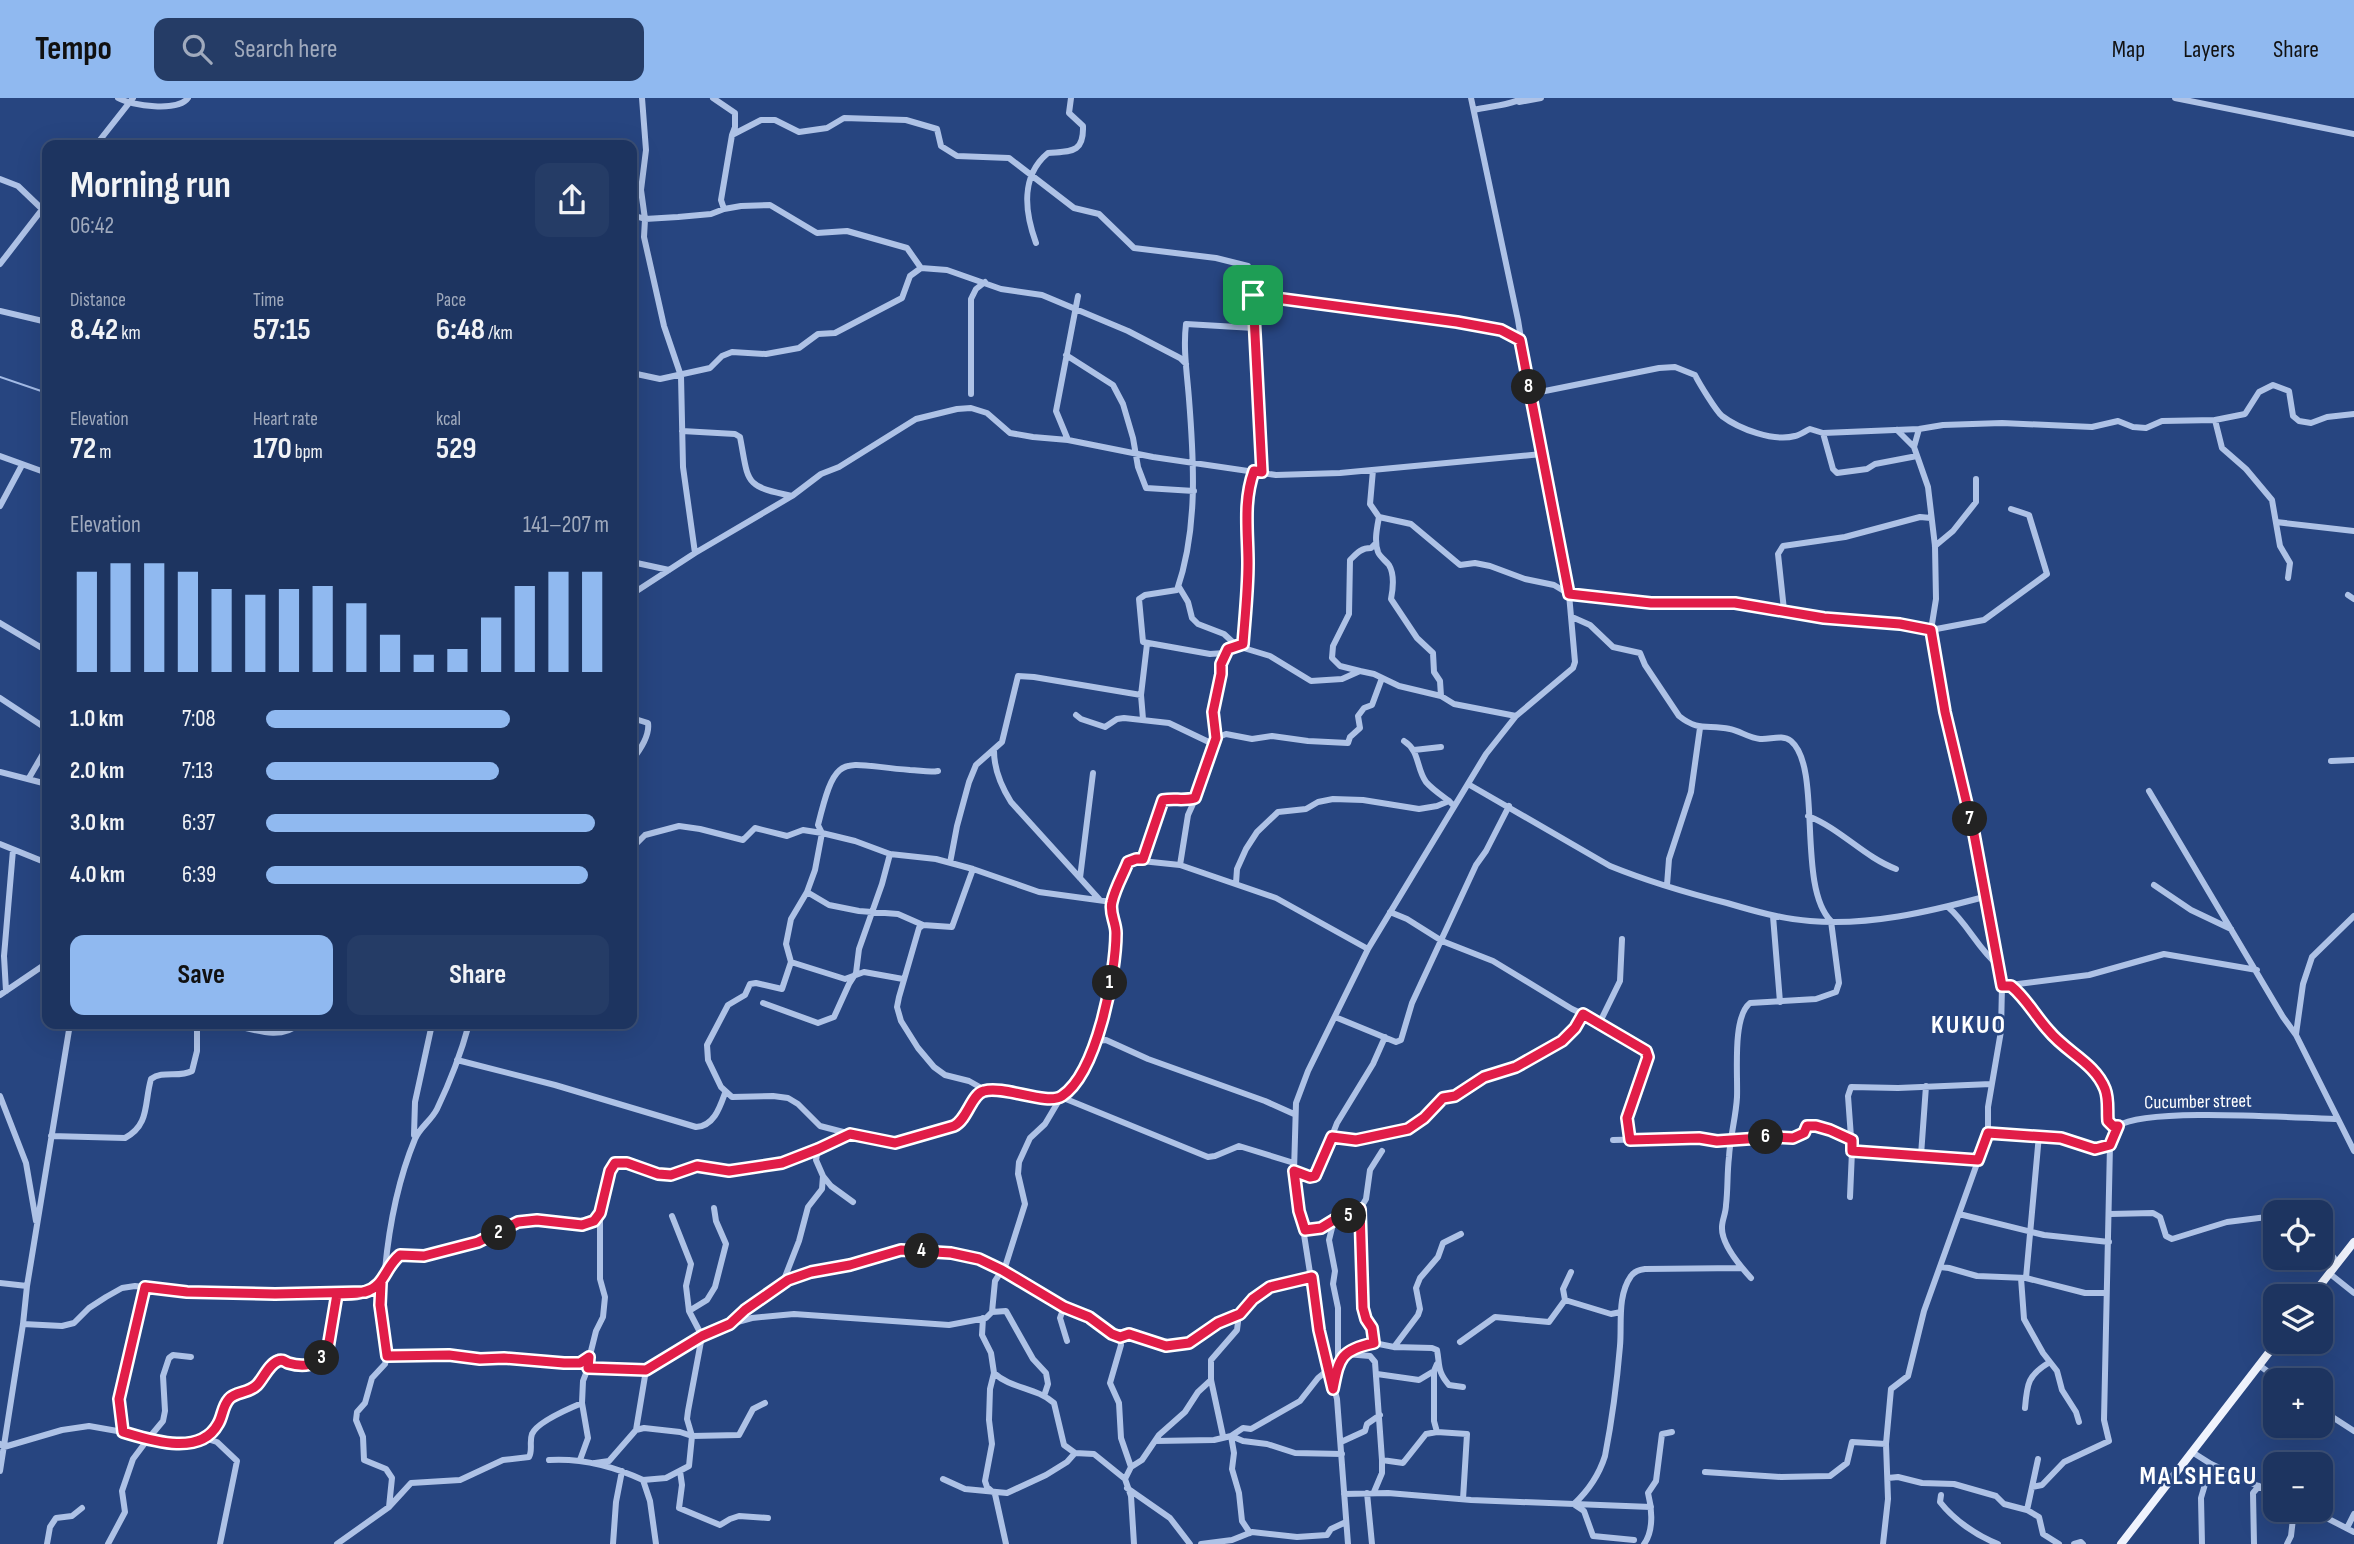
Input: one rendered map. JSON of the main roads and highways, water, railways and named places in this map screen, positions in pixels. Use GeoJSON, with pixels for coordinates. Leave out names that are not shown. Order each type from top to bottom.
{"type":"FeatureCollection","features":[{"type":"Feature","properties":{"kind":"main road"},"geometry":{"type":"LineString","coordinates":[[2321,1284],[2354,1242]]}},
{"type":"Feature","properties":{"kind":"main road"},"geometry":{"type":"LineString","coordinates":[[2121,1544],[2268,1354]]}},
{"type":"Feature","properties":{"kind":"waterway"},"geometry":{"type":"LineString","coordinates":[[0,377],[42,391]]}},
{"type":"Feature","properties":{"kind":"district","name":"KUKUO"},"geometry":{"type":"Point","coordinates":[1969,1025]}},
{"type":"Feature","properties":{"kind":"district","name":"MALSHEGU"},"geometry":{"type":"Point","coordinates":[2199,1476]}}]}
